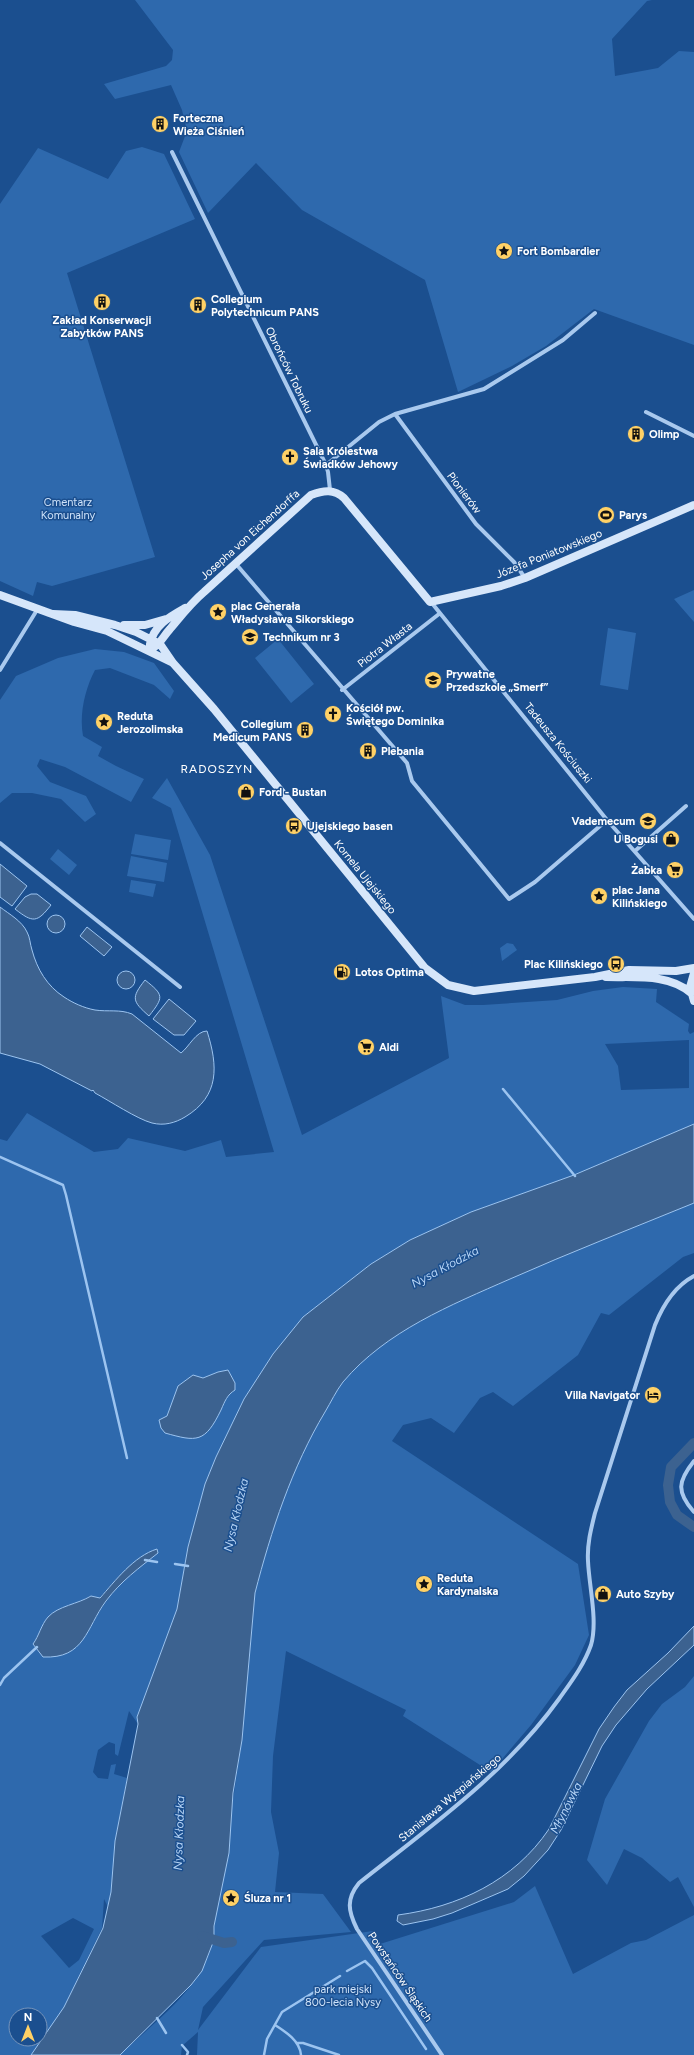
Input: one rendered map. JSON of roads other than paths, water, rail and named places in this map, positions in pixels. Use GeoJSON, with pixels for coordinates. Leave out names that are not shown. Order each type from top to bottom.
{"type":"FeatureCollection","features":[{"type":"Feature","properties":{"kind":"main road","name":"Josepha von Eichendorffa"},"geometry":{"type":"LineString","coordinates":[[149,651],[160,644],[167,632],[189,605],[311,495],[321,491],[330,490]]}},
{"type":"Feature","properties":{"kind":"main road","name":"Tadeusza Kościuszki"},"geometry":{"type":"LineString","coordinates":[[330,490],[336,492],[344,498],[430,602]]}},
{"type":"Feature","properties":{"kind":"main road","name":"Józefa Poniatowskiego"},"geometry":{"type":"LineString","coordinates":[[430,602],[501,586],[525,578],[694,505]]}},
{"type":"Feature","properties":{"kind":"main road"},"geometry":{"type":"LineString","coordinates":[[0,596],[37,610],[53,614],[75,615],[115,625],[145,625],[166,619]]}},
{"type":"Feature","properties":{"kind":"main road","name":"Josepha von Eichendorffa"},"geometry":{"type":"LineString","coordinates":[[149,651],[151,639],[157,628],[166,619],[189,605]]}},
{"type":"Feature","properties":{"kind":"main road","name":"Kornela Ujejskiego"},"geometry":{"type":"LineString","coordinates":[[53,614],[108,631],[173,664]]}},
{"type":"Feature","properties":{"kind":"main road","name":"Kornela Ujejskiego"},"geometry":{"type":"LineString","coordinates":[[115,625],[160,644],[173,664],[214,709],[432,975],[448,985],[474,991],[595,976],[630,970],[676,971],[694,968]]}},
{"type":"Feature","properties":{"kind":"main road"},"geometry":{"type":"LineString","coordinates":[[692,997],[691,982],[694,973]]}},
{"type":"Feature","properties":{"kind":"main road","name":"Kornela Ujejskiego"},"geometry":{"type":"LineString","coordinates":[[595,976],[662,979],[684,987],[692,997]]}},
{"type":"Feature","properties":{"kind":"street","name":"Obrońców Tobruku"},"geometry":{"type":"LineString","coordinates":[[172,152],[326,465],[330,490]]}},
{"type":"Feature","properties":{"kind":"street"},"geometry":{"type":"LineString","coordinates":[[326,465],[379,422],[395,414],[484,389],[562,340],[595,313]]}},
{"type":"Feature","properties":{"kind":"street"},"geometry":{"type":"LineString","coordinates":[[646,412],[694,436]]}},
{"type":"Feature","properties":{"kind":"street","name":"Pionierów"},"geometry":{"type":"LineString","coordinates":[[395,414],[476,524],[514,562],[525,578]]}},
{"type":"Feature","properties":{"kind":"street"},"geometry":{"type":"LineString","coordinates":[[236,564],[302,639],[342,690],[407,763],[412,781],[509,899],[519,894],[607,820]]}},
{"type":"Feature","properties":{"kind":"street","name":"Tadeusza Kościuszki"},"geometry":{"type":"LineString","coordinates":[[430,602],[607,820],[694,919]]}},
{"type":"Feature","properties":{"kind":"street"},"geometry":{"type":"LineString","coordinates":[[0,670],[37,610]]}},
{"type":"Feature","properties":{"kind":"street","name":"Piotra Własta"},"geometry":{"type":"LineString","coordinates":[[342,690],[439,614]]}},
{"type":"Feature","properties":{"kind":"street"},"geometry":{"type":"LineString","coordinates":[[635,851],[686,806]]}},
{"type":"Feature","properties":{"kind":"street"},"geometry":{"type":"LineString","coordinates":[[0,843],[180,987]]}},
{"type":"Feature","properties":{"kind":"street","name":"Stanisława Wyspiańskiego"},"geometry":{"type":"LineString","coordinates":[[349,1907],[353,1891],[359,1883],[454,1809],[492,1776],[523,1745],[561,1696],[585,1658],[591,1644],[594,1630],[588,1558],[590,1530],[660,1314],[676,1289],[694,1276]]}},
{"type":"Feature","properties":{"kind":"street"},"geometry":{"type":"LineString","coordinates":[[694,1461],[682,1480],[681,1490],[683,1499],[694,1512]]}},
{"type":"Feature","properties":{"kind":"street","name":"Powstańców Śląskich"},"geometry":{"type":"LineString","coordinates":[[349,1907],[357,1929],[442,2055]]}},
{"type":"Feature","properties":{"kind":"water"},"geometry":{"type":"Polygon","coordinates":[[[0,864],[27,886],[12,906],[0,897],[0,864]]]}},
{"type":"Feature","properties":{"kind":"water"},"geometry":{"type":"Polygon","coordinates":[[[31,894],[37,894],[51,905],[42,915],[34,919],[26,917],[15,909],[25,897],[31,894]]]}},
{"type":"Feature","properties":{"kind":"water"},"geometry":{"type":"Polygon","coordinates":[[[0,907],[15,918],[25,928],[29,936],[34,957],[40,970],[53,988],[67,999],[91,1009],[132,1014],[181,1053],[196,1036],[207,1031],[211,1044],[214,1068],[210,1090],[205,1100],[196,1109],[177,1121],[165,1124],[152,1123],[124,1110],[95,1093],[93,1090],[92,1091],[40,1064],[0,1053],[0,907]]]}},
{"type":"Feature","properties":{"kind":"water"},"geometry":{"type":"Polygon","coordinates":[[[56,915],[62,918],[65,924],[62,930],[56,933],[50,930],[47,924],[50,918],[56,915]]]}},
{"type":"Feature","properties":{"kind":"water"},"geometry":{"type":"Polygon","coordinates":[[[87,927],[112,947],[104,956],[80,936],[87,927]]]}},
{"type":"Feature","properties":{"kind":"water"},"geometry":{"type":"Polygon","coordinates":[[[126,971],[132,974],[135,980],[132,986],[126,989],[120,986],[117,980],[120,974],[126,971]]]}},
{"type":"Feature","properties":{"kind":"water"},"geometry":{"type":"Polygon","coordinates":[[[145,980],[156,989],[160,996],[157,1004],[149,1016],[139,1007],[135,999],[137,991],[145,980]]]}},
{"type":"Feature","properties":{"kind":"water"},"geometry":{"type":"Polygon","coordinates":[[[169,999],[196,1021],[184,1035],[174,1035],[153,1019],[169,999]]]}},
{"type":"Feature","properties":{"kind":"water","name":"Nysa Kłodzka"},"geometry":{"type":"Polygon","coordinates":[[[694,1124],[694,1203],[556,1259],[420,1321],[379,1348],[360,1364],[340,1385],[313,1433],[293,1477],[275,1523],[255,1593],[242,1740],[233,1793],[229,1853],[214,1926],[214,1940],[202,1971],[191,1985],[120,2055],[31,2055],[36,2047],[48,2047],[48,2030],[64,2007],[103,1928],[111,1892],[115,1841],[138,1724],[137,1717],[177,1609],[188,1547],[205,1484],[216,1457],[244,1399],[273,1354],[303,1317],[371,1264],[410,1240],[471,1212],[574,1175],[694,1124]]]}},
{"type":"Feature","properties":{"kind":"water"},"geometry":{"type":"Polygon","coordinates":[[[228,1370],[235,1383],[235,1390],[228,1396],[215,1421],[205,1434],[199,1437],[185,1438],[165,1433],[161,1428],[159,1420],[167,1416],[178,1386],[193,1375],[203,1378],[228,1370]]]}},
{"type":"Feature","properties":{"kind":"water"},"geometry":{"type":"Polygon","coordinates":[[[157,1549],[158,1553],[130,1575],[106,1601],[83,1640],[76,1647],[68,1653],[57,1656],[43,1657],[33,1644],[44,1623],[52,1613],[91,1596],[100,1598],[133,1563],[140,1557],[157,1549]]]}},
{"type":"Feature","properties":{"kind":"water"},"geometry":{"type":"Polygon","coordinates":[[[694,1626],[694,1645],[647,1689],[616,1725],[602,1746],[561,1830],[548,1850],[524,1876],[508,1889],[452,1913],[433,1919],[403,1925],[397,1921],[398,1915],[442,1906],[463,1898],[502,1877],[519,1863],[535,1847],[549,1829],[599,1729],[614,1707],[627,1690],[668,1653],[694,1626]]]}},
{"type":"Feature","properties":{"kind":"waterway"},"geometry":{"type":"LineString","coordinates":[[503,1089],[575,1176]]}},
{"type":"Feature","properties":{"kind":"waterway"},"geometry":{"type":"LineString","coordinates":[[0,1157],[63,1185],[127,1458]]}},
{"type":"Feature","properties":{"kind":"waterway","name":"Młynówka"},"geometry":{"type":"LineString","coordinates":[[694,1443],[671,1467],[668,1485],[670,1502],[677,1515],[694,1527]]}},
{"type":"Feature","properties":{"kind":"waterway"},"geometry":{"type":"LineString","coordinates":[[145,1560],[157,1562]]}},
{"type":"Feature","properties":{"kind":"waterway"},"geometry":{"type":"LineString","coordinates":[[175,1564],[188,1566]]}},
{"type":"Feature","properties":{"kind":"waterway"},"geometry":{"type":"LineString","coordinates":[[0,1685],[4,1678],[37,1647]]}},
{"type":"Feature","properties":{"kind":"waterway","name":"Młynówka"},"geometry":{"type":"LineString","coordinates":[[202,1936],[224,1943],[232,1942]]}},
{"type":"Feature","properties":{"kind":"waterway"},"geometry":{"type":"LineString","coordinates":[[347,1971],[365,1961],[372,1968],[426,2049]]}},
{"type":"Feature","properties":{"kind":"waterway"},"geometry":{"type":"LineString","coordinates":[[264,2055],[267,2039],[282,2012],[340,1976]]}},
{"type":"Feature","properties":{"kind":"waterway"},"geometry":{"type":"LineString","coordinates":[[157,2018],[166,2033]]}},
{"type":"Feature","properties":{"kind":"waterway"},"geometry":{"type":"LineString","coordinates":[[275,2025],[295,2041],[301,2055]]}},
{"type":"Feature","properties":{"kind":"waterway"},"geometry":{"type":"LineString","coordinates":[[297,2043],[303,2043],[339,2055]]}},
{"type":"Feature","properties":{"kind":"waterway"},"geometry":{"type":"LineString","coordinates":[[182,2045],[188,2052],[187,2055]]}},
{"type":"Feature","properties":{"kind":"place","name":"Forteczna Wieża Ciśnień"},"geometry":{"type":"Point","coordinates":[160,124]}},
{"type":"Feature","properties":{"kind":"place","name":"Fort Bombardier"},"geometry":{"type":"Point","coordinates":[504,251]}},
{"type":"Feature","properties":{"kind":"place","name":"Zakład Konserwacji Zabytków PANS"},"geometry":{"type":"Point","coordinates":[102,302]}},
{"type":"Feature","properties":{"kind":"place","name":"Collegium Polytechnicum PANS"},"geometry":{"type":"Point","coordinates":[198,305]}},
{"type":"Feature","properties":{"kind":"place","name":"Olimp"},"geometry":{"type":"Point","coordinates":[636,434]}},
{"type":"Feature","properties":{"kind":"place","name":"Sala Królestwa Świadków Jehowy"},"geometry":{"type":"Point","coordinates":[290,457]}},
{"type":"Feature","properties":{"kind":"place","name":"Parys"},"geometry":{"type":"Point","coordinates":[606,515]}},
{"type":"Feature","properties":{"kind":"place","name":"plac Generała Władysława Sikorskiego"},"geometry":{"type":"Point","coordinates":[218,612]}},
{"type":"Feature","properties":{"kind":"place","name":"Technikum nr 3"},"geometry":{"type":"Point","coordinates":[250,637]}},
{"type":"Feature","properties":{"kind":"place","name":"Prywatne Przedszkole „Smerf”"},"geometry":{"type":"Point","coordinates":[433,680]}},
{"type":"Feature","properties":{"kind":"place","name":"Kościół pw. Świętego Dominika"},"geometry":{"type":"Point","coordinates":[333,714]}},
{"type":"Feature","properties":{"kind":"place","name":"Reduta Jerozolimska"},"geometry":{"type":"Point","coordinates":[104,722]}},
{"type":"Feature","properties":{"kind":"place","name":"Collegium Medicum PANS"},"geometry":{"type":"Point","coordinates":[305,730]}},
{"type":"Feature","properties":{"kind":"place","name":"Plebania"},"geometry":{"type":"Point","coordinates":[368,751]}},
{"type":"Feature","properties":{"kind":"place","name":"Ford - Bustan"},"geometry":{"type":"Point","coordinates":[246,792]}},
{"type":"Feature","properties":{"kind":"place","name":"Vademecum"},"geometry":{"type":"Point","coordinates":[648,821]}},
{"type":"Feature","properties":{"kind":"place","name":"Ujejskiego basen"},"geometry":{"type":"Point","coordinates":[294,826]}},
{"type":"Feature","properties":{"kind":"place","name":"U Bogusi"},"geometry":{"type":"Point","coordinates":[671,839]}},
{"type":"Feature","properties":{"kind":"place","name":"Żabka"},"geometry":{"type":"Point","coordinates":[675,870]}},
{"type":"Feature","properties":{"kind":"place","name":"plac Jana Kilińskiego"},"geometry":{"type":"Point","coordinates":[599,896]}},
{"type":"Feature","properties":{"kind":"place","name":"Plac Kilińskiego"},"geometry":{"type":"Point","coordinates":[616,964]}},
{"type":"Feature","properties":{"kind":"place","name":"Lotos Optima"},"geometry":{"type":"Point","coordinates":[342,972]}},
{"type":"Feature","properties":{"kind":"place","name":"Aldi"},"geometry":{"type":"Point","coordinates":[366,1047]}},
{"type":"Feature","properties":{"kind":"place","name":"Villa Navigator"},"geometry":{"type":"Point","coordinates":[653,1395]}},
{"type":"Feature","properties":{"kind":"place","name":"Reduta Kardynalska"},"geometry":{"type":"Point","coordinates":[424,1584]}},
{"type":"Feature","properties":{"kind":"place","name":"Auto Szyby"},"geometry":{"type":"Point","coordinates":[603,1594]}},
{"type":"Feature","properties":{"kind":"place","name":"Śluza nr 1"},"geometry":{"type":"Point","coordinates":[231,1898]}},
{"type":"Feature","properties":{"kind":"district","name":"RADOSZYN"},"geometry":{"type":"Point","coordinates":[217,769]}},
{"type":"Feature","properties":{"kind":"park label","name":"Cmentarz Komunalny"},"geometry":{"type":"Point","coordinates":[68,508]}},
{"type":"Feature","properties":{"kind":"park label","name":"park miejski 800-lecia Nysy"},"geometry":{"type":"Point","coordinates":[343,1995]}}]}
